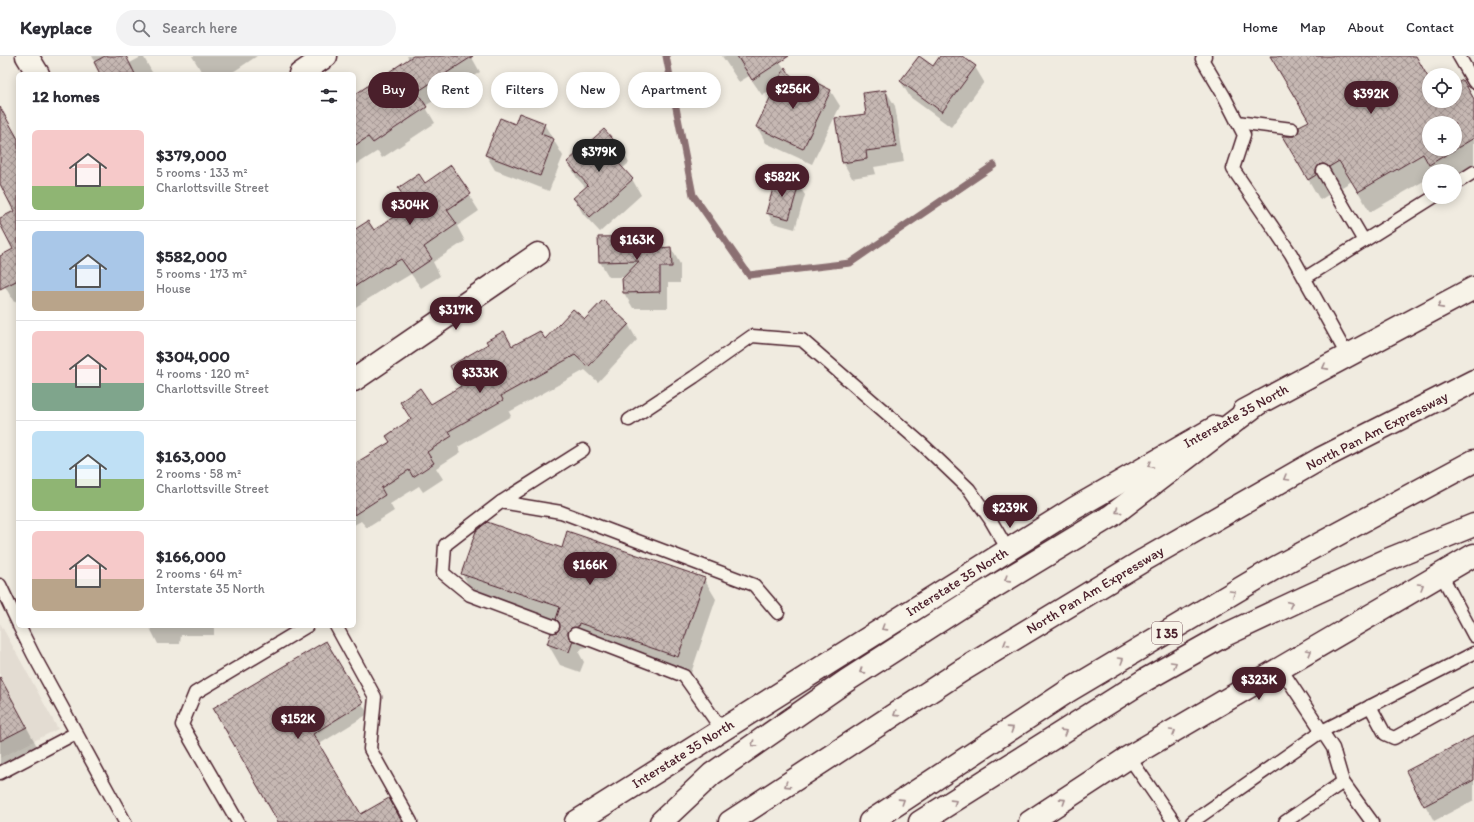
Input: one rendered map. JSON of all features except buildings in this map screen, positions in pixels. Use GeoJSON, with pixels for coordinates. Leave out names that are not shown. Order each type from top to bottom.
{"type":"FeatureCollection","features":[{"type":"Feature","properties":{"kind":"main road"},"geometry":{"type":"LineString","coordinates":[[27,56],[37,72]]}},
{"type":"Feature","properties":{"kind":"main road"},"geometry":{"type":"LineString","coordinates":[[303,72],[326,56]]}},
{"type":"Feature","properties":{"kind":"main road"},"geometry":{"type":"LineString","coordinates":[[356,379],[538,254]]}},
{"type":"Feature","properties":{"kind":"main road","name":"Interstate 35 North"},"geometry":{"type":"LineString","coordinates":[[576,822],[1075,508],[1260,402],[1474,288]]}},
{"type":"Feature","properties":{"kind":"main road","name":"North Pan Am Expressway"},"geometry":{"type":"LineString","coordinates":[[730,822],[961,671],[1144,560],[1320,459],[1474,381]]}},
{"type":"Feature","properties":{"kind":"main road"},"geometry":{"type":"LineString","coordinates":[[661,822],[712,774],[846,681],[938,622],[1111,516],[1260,402]]}},
{"type":"Feature","properties":{"kind":"main road","name":"I 35"},"geometry":{"type":"LineString","coordinates":[[870,822],[1068,691],[1275,568],[1474,461]]}},
{"type":"Feature","properties":{"kind":"main road"},"geometry":{"type":"LineString","coordinates":[[920,822],[1145,680],[1225,635],[1388,560],[1474,525]]}},
{"type":"Feature","properties":{"kind":"main road"},"geometry":{"type":"LineString","coordinates":[[1030,822],[1129,757],[1474,555]]}},
{"type":"Feature","properties":{"kind":"lane"},"geometry":{"type":"LineString","coordinates":[[1205,56],[1202,59],[1224,96],[1244,135],[1233,170],[1291,254],[1347,355]]}},
{"type":"Feature","properties":{"kind":"lane"},"geometry":{"type":"LineString","coordinates":[[1459,56],[1474,82]]}},
{"type":"Feature","properties":{"kind":"lane"},"geometry":{"type":"LineString","coordinates":[[1237,122],[1292,129]]}},
{"type":"Feature","properties":{"kind":"lane"},"geometry":{"type":"LineString","coordinates":[[1323,171],[1364,241]]}},
{"type":"Feature","properties":{"kind":"lane"},"geometry":{"type":"LineString","coordinates":[[1462,180],[1474,172]]}},
{"type":"Feature","properties":{"kind":"lane"},"geometry":{"type":"LineString","coordinates":[[1305,278],[1423,204]]}},
{"type":"Feature","properties":{"kind":"lane"},"geometry":{"type":"LineString","coordinates":[[629,420],[694,378],[752,336],[802,340],[923,445],[969,489],[990,519],[1008,550]]}},
{"type":"Feature","properties":{"kind":"lane"},"geometry":{"type":"LineString","coordinates":[[553,626],[470,595],[443,573],[445,545],[501,502],[583,450]]}},
{"type":"Feature","properties":{"kind":"lane"},"geometry":{"type":"LineString","coordinates":[[501,502],[561,512],[754,585],[778,614]]}},
{"type":"Feature","properties":{"kind":"lane"},"geometry":{"type":"LineString","coordinates":[[1441,574],[1474,636]]}},
{"type":"Feature","properties":{"kind":"lane"},"geometry":{"type":"LineString","coordinates":[[0,585],[16,619]]}},
{"type":"Feature","properties":{"kind":"lane"},"geometry":{"type":"LineString","coordinates":[[20,628],[125,822]]}},
{"type":"Feature","properties":{"kind":"lane"},"geometry":{"type":"LineString","coordinates":[[238,822],[182,725],[195,693],[303,628]]}},
{"type":"Feature","properties":{"kind":"lane"},"geometry":{"type":"LineString","coordinates":[[337,628],[375,697],[370,749],[411,822]]}},
{"type":"Feature","properties":{"kind":"lane"},"geometry":{"type":"LineString","coordinates":[[575,634],[684,676],[722,730]]}},
{"type":"Feature","properties":{"kind":"lane"},"geometry":{"type":"LineString","coordinates":[[1192,822],[1322,730],[1474,653]]}},
{"type":"Feature","properties":{"kind":"lane"},"geometry":{"type":"LineString","coordinates":[[1281,669],[1333,748],[1343,782],[1372,822]]}},
{"type":"Feature","properties":{"kind":"lane"},"geometry":{"type":"LineString","coordinates":[[1370,706],[1385,734],[1394,738],[1474,694]]}},
{"type":"Feature","properties":{"kind":"lane"},"geometry":{"type":"LineString","coordinates":[[0,773],[76,733]]}},
{"type":"Feature","properties":{"kind":"lane"},"geometry":{"type":"LineString","coordinates":[[1129,757],[1174,822]]}},
{"type":"Feature","properties":{"kind":"lane"},"geometry":{"type":"LineString","coordinates":[[1285,822],[1343,782]]}},
{"type":"Feature","properties":{"kind":"shaded area"},"geometry":{"type":"Polygon","coordinates":[[[0,623],[58,729],[0,758],[0,623]]]}},
{"type":"Feature","properties":{"kind":"waterway"},"geometry":{"type":"LineString","coordinates":[[666,56],[693,195],[749,275],[850,263],[994,165]]}}]}
